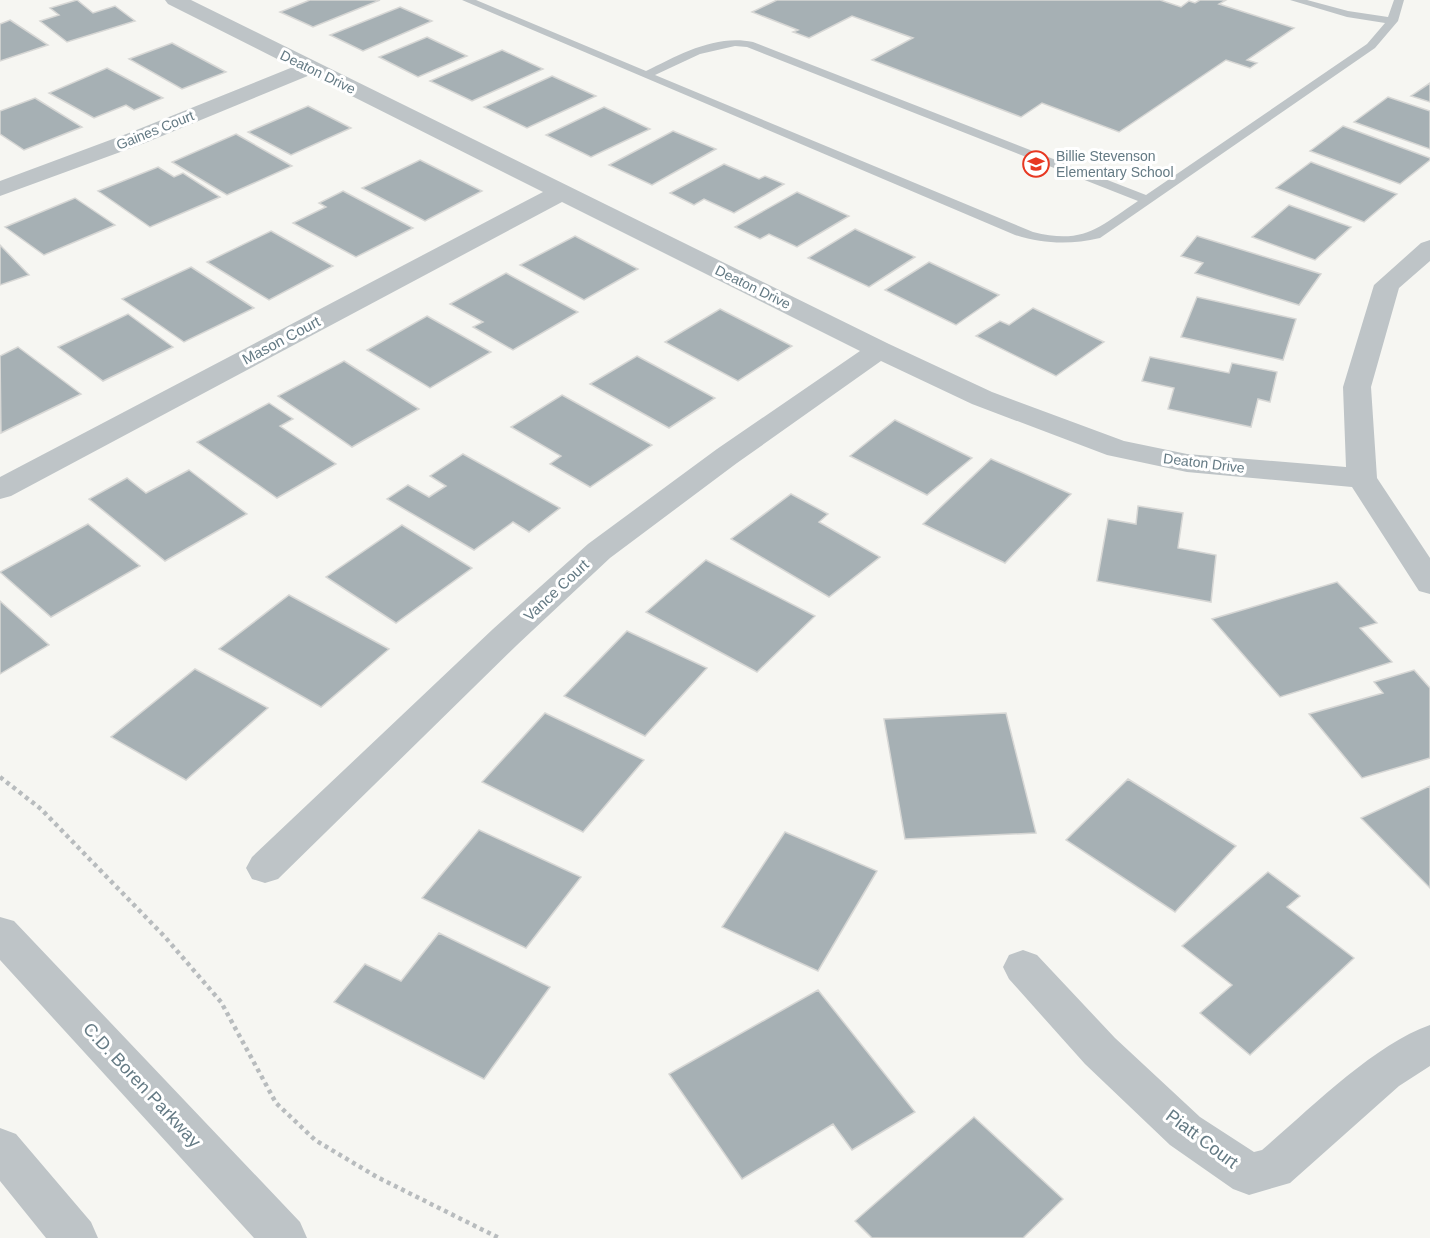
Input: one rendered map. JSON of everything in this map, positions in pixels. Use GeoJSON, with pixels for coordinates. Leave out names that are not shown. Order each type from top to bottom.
{"type":"FeatureCollection","features":[{"type":"Feature","properties":{"kind":"street","name":"Deaton Drive"},"geometry":{"type":"LineString","coordinates":[[175,0],[879,350],[981,398],[1117,449],[1187,463],[1362,478]]}},
{"type":"Feature","properties":{"kind":"street","name":"Gaines Court"},"geometry":{"type":"LineString","coordinates":[[0,189],[137,138],[309,68]]}},
{"type":"Feature","properties":{"kind":"street","name":"Mason Court"},"geometry":{"type":"LineString","coordinates":[[0,489],[562,192]]}},
{"type":"Feature","properties":{"kind":"street"},"geometry":{"type":"LineString","coordinates":[[1430,248],[1387,285],[1357,387],[1362,478],[1430,583]]}},
{"type":"Feature","properties":{"kind":"street","name":"Vance Court"},"geometry":{"type":"LineString","coordinates":[[265,868],[505,637],[599,551],[727,456],[879,350]]}},
{"type":"Feature","properties":{"kind":"street","name":"C.D. Boren Parkway"},"geometry":{"type":"LineString","coordinates":[[0,933],[284,1238]]}},
{"type":"Feature","properties":{"kind":"street","name":"Piatt Court"},"geometry":{"type":"LineString","coordinates":[[1023,967],[1100,1052],[1185,1131],[1249,1174],[1274,1168],[1384,1073],[1430,1043]]}},
{"type":"Feature","properties":{"kind":"street"},"geometry":{"type":"LineString","coordinates":[[0,1148],[75,1238]]}},
{"type":"Feature","properties":{"kind":"lane"},"geometry":{"type":"LineString","coordinates":[[467,0],[1033,237],[1068,241],[1096,235],[1371,46],[1393,21],[1399,0]]}},
{"type":"Feature","properties":{"kind":"lane"},"geometry":{"type":"LineString","coordinates":[[1294,0],[1347,14],[1393,21]]}},
{"type":"Feature","properties":{"kind":"lane"},"geometry":{"type":"LineString","coordinates":[[647,75],[708,46],[728,42],[749,44],[1147,200]]}},
{"type":"Feature","properties":{"kind":"path"},"geometry":{"type":"LineString","coordinates":[[0,777],[41,810],[165,937],[193,969],[221,1002],[276,1103],[315,1140],[376,1177],[499,1238]]}},
{"type":"Feature","properties":{"kind":"building"},"geometry":{"type":"Polygon","coordinates":[[[77,0],[93,13],[115,6],[135,21],[67,42],[40,21],[59,15],[50,8],[77,0]]]}},
{"type":"Feature","properties":{"kind":"building"},"geometry":{"type":"Polygon","coordinates":[[[310,0],[380,0],[313,27],[280,12],[310,0]]]}},
{"type":"Feature","properties":{"kind":"building"},"geometry":{"type":"Polygon","coordinates":[[[777,0],[1160,0],[1181,7],[1189,1],[1195,3],[1200,0],[1226,0],[1219,4],[1294,28],[1247,60],[1257,63],[1250,68],[1226,60],[1119,132],[1042,103],[1021,117],[872,60],[913,38],[852,16],[809,38],[793,32],[798,30],[752,12],[777,0]]]}},
{"type":"Feature","properties":{"kind":"building"},"geometry":{"type":"Polygon","coordinates":[[[400,7],[432,21],[363,51],[330,35],[400,7]]]}},
{"type":"Feature","properties":{"kind":"building"},"geometry":{"type":"Polygon","coordinates":[[[10,20],[48,45],[0,61],[0,24],[10,20]]]}},
{"type":"Feature","properties":{"kind":"building"},"geometry":{"type":"Polygon","coordinates":[[[427,37],[467,56],[418,77],[379,57],[427,37]]]}},
{"type":"Feature","properties":{"kind":"building"},"geometry":{"type":"Polygon","coordinates":[[[172,43],[226,72],[182,89],[129,59],[172,43]]]}},
{"type":"Feature","properties":{"kind":"building"},"geometry":{"type":"Polygon","coordinates":[[[502,50],[543,69],[472,101],[430,81],[502,50]]]}},
{"type":"Feature","properties":{"kind":"building"},"geometry":{"type":"Polygon","coordinates":[[[107,68],[163,98],[134,110],[126,105],[94,118],[49,93],[107,68]]]}},
{"type":"Feature","properties":{"kind":"building"},"geometry":{"type":"Polygon","coordinates":[[[552,76],[596,96],[527,128],[484,107],[552,76]]]}},
{"type":"Feature","properties":{"kind":"building"},"geometry":{"type":"Polygon","coordinates":[[[1430,83],[1430,102],[1411,96],[1430,83]]]}},
{"type":"Feature","properties":{"kind":"building"},"geometry":{"type":"Polygon","coordinates":[[[1388,97],[1430,111],[1430,149],[1354,122],[1388,97]]]}},
{"type":"Feature","properties":{"kind":"building"},"geometry":{"type":"Polygon","coordinates":[[[35,98],[82,127],[24,150],[0,134],[0,111],[35,98]]]}},
{"type":"Feature","properties":{"kind":"building"},"geometry":{"type":"Polygon","coordinates":[[[308,106],[351,128],[291,155],[248,132],[308,106]]]}},
{"type":"Feature","properties":{"kind":"building"},"geometry":{"type":"Polygon","coordinates":[[[604,107],[650,129],[591,157],[546,135],[604,107]]]}},
{"type":"Feature","properties":{"kind":"building"},"geometry":{"type":"Polygon","coordinates":[[[1343,126],[1430,158],[1430,160],[1400,184],[1310,151],[1343,126]]]}},
{"type":"Feature","properties":{"kind":"building"},"geometry":{"type":"Polygon","coordinates":[[[673,131],[716,149],[652,185],[609,165],[673,131]]]}},
{"type":"Feature","properties":{"kind":"building"},"geometry":{"type":"Polygon","coordinates":[[[236,134],[292,166],[227,195],[172,162],[236,134]]]}},
{"type":"Feature","properties":{"kind":"building"},"geometry":{"type":"Polygon","coordinates":[[[420,160],[482,191],[425,221],[362,188],[420,160]]]}},
{"type":"Feature","properties":{"kind":"building"},"geometry":{"type":"Polygon","coordinates":[[[1311,162],[1397,194],[1364,222],[1276,188],[1311,162]]]}},
{"type":"Feature","properties":{"kind":"building"},"geometry":{"type":"Polygon","coordinates":[[[724,164],[759,179],[765,176],[784,184],[734,213],[704,199],[694,205],[670,193],[724,164]]]}},
{"type":"Feature","properties":{"kind":"building"},"geometry":{"type":"Polygon","coordinates":[[[158,167],[174,177],[183,173],[220,197],[150,227],[98,191],[158,167]]]}},
{"type":"Feature","properties":{"kind":"building"},"geometry":{"type":"Polygon","coordinates":[[[343,191],[413,228],[356,257],[293,223],[326,207],[319,203],[343,191]]]}},
{"type":"Feature","properties":{"kind":"building"},"geometry":{"type":"Polygon","coordinates":[[[797,192],[849,216],[797,247],[769,234],[760,239],[735,227],[797,192]]]}},
{"type":"Feature","properties":{"kind":"building"},"geometry":{"type":"Polygon","coordinates":[[[75,198],[115,225],[44,255],[5,227],[75,198]]]}},
{"type":"Feature","properties":{"kind":"building"},"geometry":{"type":"Polygon","coordinates":[[[1289,205],[1351,227],[1315,260],[1252,237],[1289,205]]]}},
{"type":"Feature","properties":{"kind":"building"},"geometry":{"type":"Polygon","coordinates":[[[855,229],[915,257],[869,287],[808,258],[855,229]]]}},
{"type":"Feature","properties":{"kind":"building"},"geometry":{"type":"Polygon","coordinates":[[[271,231],[333,266],[269,300],[207,262],[271,231]]]}},
{"type":"Feature","properties":{"kind":"building"},"geometry":{"type":"Polygon","coordinates":[[[575,236],[638,269],[584,300],[520,265],[575,236]]]}},
{"type":"Feature","properties":{"kind":"building"},"geometry":{"type":"Polygon","coordinates":[[[1197,236],[1321,274],[1299,305],[1195,273],[1203,263],[1181,256],[1197,236]]]}},
{"type":"Feature","properties":{"kind":"building"},"geometry":{"type":"Polygon","coordinates":[[[0,245],[29,275],[0,285],[0,245]]]}},
{"type":"Feature","properties":{"kind":"building"},"geometry":{"type":"Polygon","coordinates":[[[929,262],[999,295],[956,325],[885,290],[929,262]]]}},
{"type":"Feature","properties":{"kind":"building"},"geometry":{"type":"Polygon","coordinates":[[[191,267],[254,308],[184,342],[122,299],[191,267]]]}},
{"type":"Feature","properties":{"kind":"building"},"geometry":{"type":"Polygon","coordinates":[[[506,273],[578,312],[513,350],[473,327],[483,322],[450,304],[506,273]]]}},
{"type":"Feature","properties":{"kind":"building"},"geometry":{"type":"Polygon","coordinates":[[[1197,297],[1296,319],[1283,360],[1181,337],[1197,297]]]}},
{"type":"Feature","properties":{"kind":"building"},"geometry":{"type":"Polygon","coordinates":[[[1033,308],[1104,342],[1056,376],[976,336],[1000,321],[1009,325],[1033,308]]]}},
{"type":"Feature","properties":{"kind":"building"},"geometry":{"type":"Polygon","coordinates":[[[720,309],[792,346],[738,381],[665,342],[720,309]]]}},
{"type":"Feature","properties":{"kind":"building"},"geometry":{"type":"Polygon","coordinates":[[[128,314],[173,347],[103,381],[58,347],[128,314]]]}},
{"type":"Feature","properties":{"kind":"building"},"geometry":{"type":"Polygon","coordinates":[[[427,316],[491,352],[430,388],[367,350],[427,316]]]}},
{"type":"Feature","properties":{"kind":"building"},"geometry":{"type":"Polygon","coordinates":[[[18,347],[81,394],[1,433],[0,356],[18,347]]]}},
{"type":"Feature","properties":{"kind":"building"},"geometry":{"type":"Polygon","coordinates":[[[637,356],[715,398],[669,428],[590,384],[637,356]]]}},
{"type":"Feature","properties":{"kind":"building"},"geometry":{"type":"Polygon","coordinates":[[[1150,357],[1229,373],[1232,363],[1277,372],[1270,402],[1258,399],[1251,427],[1168,409],[1174,388],[1142,381],[1150,357]]]}},
{"type":"Feature","properties":{"kind":"building"},"geometry":{"type":"Polygon","coordinates":[[[344,361],[419,409],[352,447],[278,396],[344,361]]]}},
{"type":"Feature","properties":{"kind":"building"},"geometry":{"type":"Polygon","coordinates":[[[562,395],[652,445],[590,487],[550,464],[561,456],[511,427],[562,395]]]}},
{"type":"Feature","properties":{"kind":"building"},"geometry":{"type":"Polygon","coordinates":[[[269,403],[293,419],[280,426],[336,464],[277,498],[197,442],[269,403]]]}},
{"type":"Feature","properties":{"kind":"building"},"geometry":{"type":"Polygon","coordinates":[[[895,420],[972,458],[927,495],[850,456],[895,420]]]}},
{"type":"Feature","properties":{"kind":"building"},"geometry":{"type":"Polygon","coordinates":[[[463,454],[560,508],[529,532],[513,522],[474,550],[387,499],[408,485],[429,497],[446,486],[430,476],[463,454]]]}},
{"type":"Feature","properties":{"kind":"building"},"geometry":{"type":"Polygon","coordinates":[[[991,459],[1071,494],[1005,563],[923,524],[991,459]]]}},
{"type":"Feature","properties":{"kind":"building"},"geometry":{"type":"Polygon","coordinates":[[[189,470],[247,514],[165,561],[89,499],[127,478],[146,493],[189,470]]]}},
{"type":"Feature","properties":{"kind":"building"},"geometry":{"type":"Polygon","coordinates":[[[791,494],[828,514],[819,522],[880,557],[829,597],[731,539],[791,494]]]}},
{"type":"Feature","properties":{"kind":"building"},"geometry":{"type":"Polygon","coordinates":[[[1138,506],[1183,513],[1178,548],[1216,555],[1211,602],[1097,581],[1108,519],[1136,524],[1138,506]]]}},
{"type":"Feature","properties":{"kind":"building"},"geometry":{"type":"Polygon","coordinates":[[[88,524],[140,566],[51,617],[0,572],[88,524]]]}},
{"type":"Feature","properties":{"kind":"building"},"geometry":{"type":"Polygon","coordinates":[[[402,525],[472,568],[396,623],[326,577],[402,525]]]}},
{"type":"Feature","properties":{"kind":"building"},"geometry":{"type":"Polygon","coordinates":[[[706,560],[815,616],[757,672],[646,612],[706,560]]]}},
{"type":"Feature","properties":{"kind":"building"},"geometry":{"type":"Polygon","coordinates":[[[1337,582],[1377,623],[1360,628],[1392,662],[1280,697],[1212,619],[1337,582]]]}},
{"type":"Feature","properties":{"kind":"building"},"geometry":{"type":"Polygon","coordinates":[[[289,595],[389,649],[321,707],[219,649],[289,595]]]}},
{"type":"Feature","properties":{"kind":"building"},"geometry":{"type":"Polygon","coordinates":[[[0,601],[49,645],[0,674],[0,601]]]}},
{"type":"Feature","properties":{"kind":"building"},"geometry":{"type":"Polygon","coordinates":[[[627,631],[707,668],[645,736],[564,696],[627,631]]]}},
{"type":"Feature","properties":{"kind":"building"},"geometry":{"type":"Polygon","coordinates":[[[195,669],[268,708],[186,780],[111,737],[195,669]]]}},
{"type":"Feature","properties":{"kind":"building"},"geometry":{"type":"Polygon","coordinates":[[[1414,670],[1430,688],[1430,758],[1362,778],[1309,714],[1383,693],[1374,682],[1414,670]]]}},
{"type":"Feature","properties":{"kind":"building"},"geometry":{"type":"Polygon","coordinates":[[[545,713],[644,760],[583,832],[482,782],[545,713]]]}},
{"type":"Feature","properties":{"kind":"building"},"geometry":{"type":"Polygon","coordinates":[[[1006,713],[1036,833],[905,839],[884,719],[1006,713]]]}},
{"type":"Feature","properties":{"kind":"building"},"geometry":{"type":"Polygon","coordinates":[[[1128,779],[1236,846],[1175,912],[1066,840],[1128,779]]]}},
{"type":"Feature","properties":{"kind":"building"},"geometry":{"type":"Polygon","coordinates":[[[1430,786],[1430,888],[1361,818],[1430,786]]]}},
{"type":"Feature","properties":{"kind":"building"},"geometry":{"type":"Polygon","coordinates":[[[479,830],[581,877],[526,948],[422,898],[479,830]]]}},
{"type":"Feature","properties":{"kind":"building"},"geometry":{"type":"Polygon","coordinates":[[[785,832],[877,871],[818,971],[722,927],[785,832]]]}},
{"type":"Feature","properties":{"kind":"building"},"geometry":{"type":"Polygon","coordinates":[[[1268,872],[1300,896],[1287,907],[1354,958],[1250,1055],[1200,1013],[1232,985],[1182,946],[1268,872]]]}},
{"type":"Feature","properties":{"kind":"building"},"geometry":{"type":"Polygon","coordinates":[[[439,933],[550,987],[484,1079],[334,1002],[365,964],[401,981],[439,933]]]}},
{"type":"Feature","properties":{"kind":"building"},"geometry":{"type":"Polygon","coordinates":[[[818,990],[915,1112],[852,1150],[833,1124],[742,1179],[669,1074],[818,990]]]}},
{"type":"Feature","properties":{"kind":"building"},"geometry":{"type":"Polygon","coordinates":[[[974,1117],[1063,1199],[1023,1238],[872,1238],[855,1221],[974,1117]]]}},
{"type":"Feature","properties":{"kind":"place","name":"Billie Stevenson Elementary School"},"geometry":{"type":"Point","coordinates":[1036,164]}}]}
